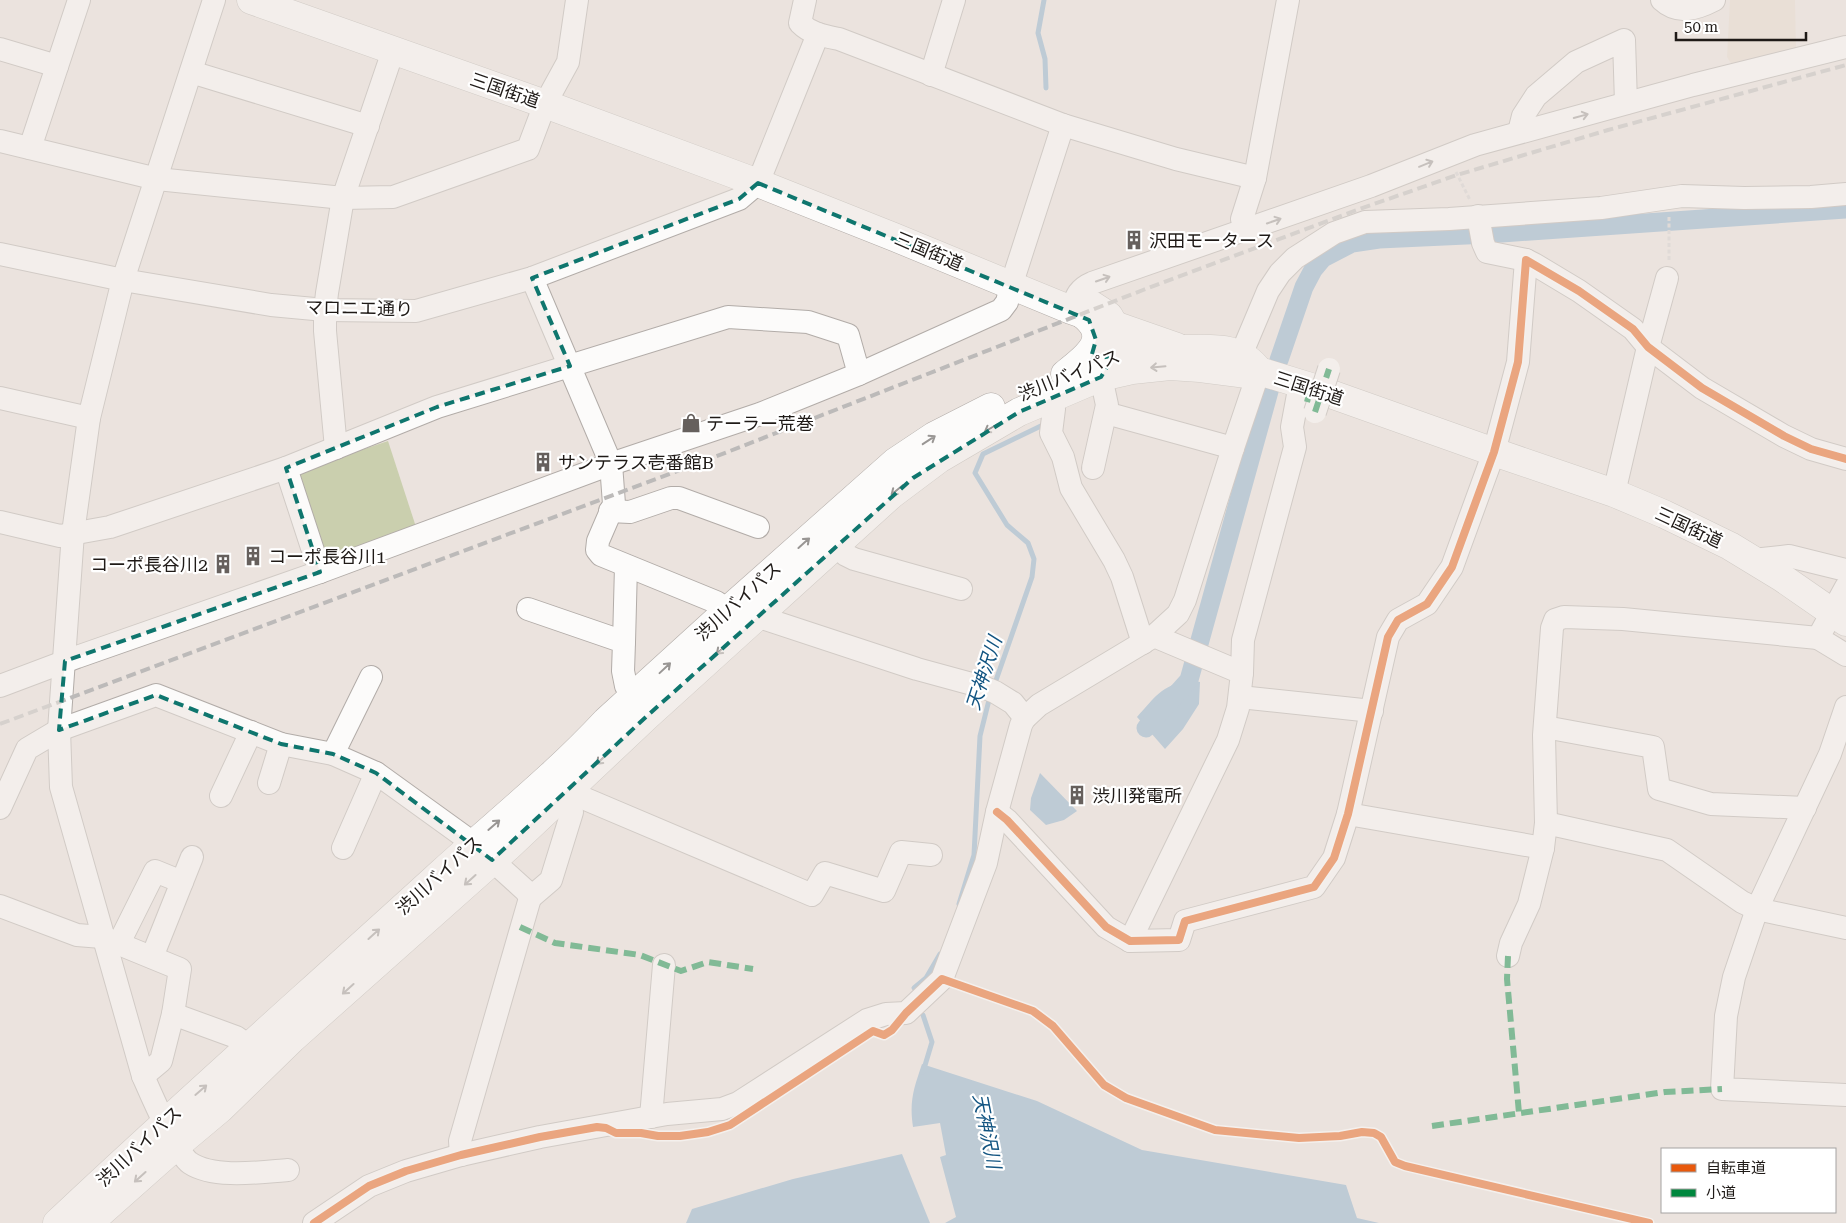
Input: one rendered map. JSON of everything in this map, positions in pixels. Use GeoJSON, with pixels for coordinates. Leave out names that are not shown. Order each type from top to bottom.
{"type":"FeatureCollection","features":[{"type":"Feature","properties":{"kind":"main road","name":"三国街道"},"geometry":{"type":"LineString","coordinates":[[251,0],[758,182],[869,216],[1012,280],[1080,307],[1239,358],[1312,391],[1614,493],[1696,528],[1753,560],[1840,617]]}},
{"type":"Feature","properties":{"kind":"main road","name":"三国街道"},"geometry":{"type":"LineString","coordinates":[[1080,307],[1115,325],[1184,349],[1239,358]]}},
{"type":"Feature","properties":{"kind":"main road"},"geometry":{"type":"LineString","coordinates":[[1065,374],[1090,354],[1096,340],[1092,324],[1080,307]]}},
{"type":"Feature","properties":{"kind":"main road"},"geometry":{"type":"LineString","coordinates":[[1107,366],[1119,334],[1115,325]]}},
{"type":"Feature","properties":{"kind":"main road","name":"渋川バイパス"},"geometry":{"type":"LineString","coordinates":[[57,1223],[170,1133],[220,1108],[483,852],[606,721],[640,706],[759,617],[891,495],[939,459],[1019,412],[1050,398],[1107,366],[1148,348],[1184,349],[1239,358],[1247,374],[1170,366],[1132,370],[1107,366],[1065,374],[994,405],[934,436],[895,462],[728,610],[640,706],[569,792],[483,852],[250,1047],[170,1133],[89,1223]]}},
{"type":"Feature","properties":{"kind":"street"},"geometry":{"type":"LineString","coordinates":[[30,148],[79,0]]}},
{"type":"Feature","properties":{"kind":"street"},"geometry":{"type":"LineString","coordinates":[[214,0],[123,280],[89,418],[73,533],[59,730],[61,787],[111,940],[143,1076],[183,1156],[190,1163],[210,1171],[239,1173],[288,1170]]}},
{"type":"Feature","properties":{"kind":"street"},"geometry":{"type":"LineString","coordinates":[[0,141],[157,179],[343,198],[393,197],[528,149],[545,104],[568,62],[577,0]]}},
{"type":"Feature","properties":{"kind":"street"},"geometry":{"type":"LineString","coordinates":[[805,0],[800,23],[808,30],[818,34],[839,40],[1063,125],[1176,159],[1255,178]]}},
{"type":"Feature","properties":{"kind":"street"},"geometry":{"type":"LineString","coordinates":[[931,75],[954,0]]}},
{"type":"Feature","properties":{"kind":"street"},"geometry":{"type":"LineString","coordinates":[[1246,230],[1242,219],[1255,178],[1288,0]]}},
{"type":"Feature","properties":{"kind":"street"},"geometry":{"type":"LineString","coordinates":[[1662,0],[1679,10],[1695,9],[1714,0]]}},
{"type":"Feature","properties":{"kind":"street"},"geometry":{"type":"LineString","coordinates":[[758,182],[818,34]]}},
{"type":"Feature","properties":{"kind":"street"},"geometry":{"type":"LineString","coordinates":[[1519,132],[1523,116],[1536,96],[1576,62],[1624,40],[1626,103]]}},
{"type":"Feature","properties":{"kind":"street"},"geometry":{"type":"LineString","coordinates":[[1080,307],[1082,288],[1092,283],[1371,186],[1475,144],[1846,47]]}},
{"type":"Feature","properties":{"kind":"street"},"geometry":{"type":"LineString","coordinates":[[0,49],[57,66]]}},
{"type":"Feature","properties":{"kind":"street"},"geometry":{"type":"LineString","coordinates":[[336,448],[325,310],[343,198],[393,51]]}},
{"type":"Feature","properties":{"kind":"street"},"geometry":{"type":"LineString","coordinates":[[192,72],[368,126]]}},
{"type":"Feature","properties":{"kind":"street"},"geometry":{"type":"LineString","coordinates":[[0,686],[65,661],[320,572],[611,464],[760,414],[859,374],[1001,310],[1007,302],[1012,280],[1063,125]]}},
{"type":"Feature","properties":{"kind":"street","name":"マロニエ通り"},"geometry":{"type":"LineString","coordinates":[[0,254],[123,280],[271,305],[325,310],[416,311],[532,278],[739,199],[758,182]]}},
{"type":"Feature","properties":{"kind":"street"},"geometry":{"type":"LineString","coordinates":[[314,1223],[369,1186],[406,1171],[462,1155],[540,1136],[651,1117],[722,1109],[738,1103],[867,1020],[886,1014],[906,1012],[942,979],[986,863],[997,812],[1021,725],[1025,718],[1039,705],[1149,639],[1178,614],[1185,600],[1233,448],[1239,358],[1268,291],[1280,272],[1295,258],[1334,233],[1366,222],[1481,228],[1682,196],[1744,198],[1811,197],[1846,194]]}},
{"type":"Feature","properties":{"kind":"street"},"geometry":{"type":"LineString","coordinates":[[1481,228],[1484,249],[1490,253],[1526,260],[1579,290],[1626,323],[1648,348],[1702,388],[1784,436],[1812,449],[1846,459]]}},
{"type":"Feature","properties":{"kind":"street"},"geometry":{"type":"LineString","coordinates":[[997,812],[1007,820],[1106,927],[1130,941],[1179,940],[1185,921],[1314,886],[1334,858],[1348,814],[1388,637],[1398,620],[1427,604],[1452,567],[1494,452],[1518,362],[1526,260]]}},
{"type":"Feature","properties":{"kind":"street"},"geometry":{"type":"LineString","coordinates":[[532,278],[611,464],[614,504],[598,541],[597,550],[601,555],[716,602],[728,610],[759,617],[917,670],[989,690],[1013,703],[1025,718]]}},
{"type":"Feature","properties":{"kind":"street"},"geometry":{"type":"LineString","coordinates":[[1614,493],[1648,348],[1667,278]]}},
{"type":"Feature","properties":{"kind":"street"},"geometry":{"type":"LineString","coordinates":[[0,522],[60,536],[110,527],[286,468],[437,407],[728,317],[808,322],[848,335],[859,374]]}},
{"type":"Feature","properties":{"kind":"street"},"geometry":{"type":"LineString","coordinates":[[1093,468],[1108,406],[1106,394],[1107,366]]}},
{"type":"Feature","properties":{"kind":"street"},"geometry":{"type":"LineString","coordinates":[[1130,941],[1228,740],[1240,697],[1243,640],[1295,447],[1292,427],[1312,391]]}},
{"type":"Feature","properties":{"kind":"street"},"geometry":{"type":"LineString","coordinates":[[0,398],[89,418]]}},
{"type":"Feature","properties":{"kind":"street"},"geometry":{"type":"LineString","coordinates":[[1050,398],[1054,408],[1051,433],[1063,457],[1071,488],[1122,578],[1149,639],[1242,673]]}},
{"type":"Feature","properties":{"kind":"street"},"geometry":{"type":"LineString","coordinates":[[1106,413],[1233,448]]}},
{"type":"Feature","properties":{"kind":"street"},"geometry":{"type":"LineString","coordinates":[[286,468],[320,572]]}},
{"type":"Feature","properties":{"kind":"street"},"geometry":{"type":"LineString","coordinates":[[610,511],[630,512],[671,498],[679,498],[758,527]]}},
{"type":"Feature","properties":{"kind":"street"},"geometry":{"type":"LineString","coordinates":[[836,546],[846,556],[854,559],[961,589]]}},
{"type":"Feature","properties":{"kind":"street"},"geometry":{"type":"LineString","coordinates":[[1753,560],[1789,556],[1846,570]]}},
{"type":"Feature","properties":{"kind":"street"},"geometry":{"type":"LineString","coordinates":[[626,566],[623,670],[626,686],[640,706]]}},
{"type":"Feature","properties":{"kind":"street"},"geometry":{"type":"LineString","coordinates":[[1818,638],[1840,617],[1846,587]]}},
{"type":"Feature","properties":{"kind":"street"},"geometry":{"type":"LineString","coordinates":[[528,609],[624,642]]}},
{"type":"Feature","properties":{"kind":"street"},"geometry":{"type":"LineString","coordinates":[[1508,956],[1511,943],[1528,904],[1543,848],[1546,823],[1544,727],[1552,628],[1555,620],[1564,616],[1623,618],[1818,638],[1846,655]]}},
{"type":"Feature","properties":{"kind":"street"},"geometry":{"type":"LineString","coordinates":[[333,754],[371,677]]}},
{"type":"Feature","properties":{"kind":"street"},"geometry":{"type":"LineString","coordinates":[[0,808],[27,749],[59,730],[156,695],[282,744],[333,754],[376,773],[483,852],[526,890],[530,898]]}},
{"type":"Feature","properties":{"kind":"street"},"geometry":{"type":"LineString","coordinates":[[1240,697],[1372,711]]}},
{"type":"Feature","properties":{"kind":"street"},"geometry":{"type":"LineString","coordinates":[[1846,707],[1830,754],[1757,909],[1734,977],[1726,1016],[1722,1090],[1846,1095]]}},
{"type":"Feature","properties":{"kind":"street"},"geometry":{"type":"LineString","coordinates":[[1544,727],[1654,747],[1659,789],[1711,804],[1805,808]]}},
{"type":"Feature","properties":{"kind":"street"},"geometry":{"type":"LineString","coordinates":[[221,796],[251,732]]}},
{"type":"Feature","properties":{"kind":"street"},"geometry":{"type":"LineString","coordinates":[[269,783],[282,744]]}},
{"type":"Feature","properties":{"kind":"street"},"geometry":{"type":"LineString","coordinates":[[343,848],[376,773]]}},
{"type":"Feature","properties":{"kind":"street"},"geometry":{"type":"LineString","coordinates":[[569,792],[812,895],[825,873],[884,891],[901,852],[931,855]]}},
{"type":"Feature","properties":{"kind":"street"},"geometry":{"type":"LineString","coordinates":[[462,1155],[460,1141],[530,898],[551,880],[572,812],[569,792]]}},
{"type":"Feature","properties":{"kind":"street"},"geometry":{"type":"LineString","coordinates":[[1348,814],[1543,848]]}},
{"type":"Feature","properties":{"kind":"street"},"geometry":{"type":"LineString","coordinates":[[1546,823],[1667,850],[1742,902],[1757,909],[1846,928]]}},
{"type":"Feature","properties":{"kind":"street"},"geometry":{"type":"LineString","coordinates":[[152,957],[192,857]]}},
{"type":"Feature","properties":{"kind":"street"},"geometry":{"type":"LineString","coordinates":[[111,940],[155,871],[182,882]]}},
{"type":"Feature","properties":{"kind":"street"},"geometry":{"type":"LineString","coordinates":[[0,906],[77,935],[111,940],[180,970],[173,1014],[161,1061],[143,1076]]}},
{"type":"Feature","properties":{"kind":"street"},"geometry":{"type":"LineString","coordinates":[[651,1117],[664,965]]}},
{"type":"Feature","properties":{"kind":"street"},"geometry":{"type":"LineString","coordinates":[[173,1014],[236,1037],[250,1047]]}},
{"type":"Feature","properties":{"kind":"path"},"geometry":{"type":"LineString","coordinates":[[1453,168],[1481,228]]}},
{"type":"Feature","properties":{"kind":"path"},"geometry":{"type":"LineString","coordinates":[[1667,278],[1670,261],[1668,212]]}},
{"type":"Feature","properties":{"kind":"highlighted area"},"geometry":{"type":"Polygon","coordinates":[[[758,183],[1089,320],[1096,340],[1090,361],[1114,355],[1101,377],[1019,412],[913,478],[647,716],[492,860],[376,773],[333,754],[281,744],[156,695],[59,730],[65,661],[320,572],[286,468],[437,407],[570,366],[532,278],[739,199],[758,183]]]}},
{"type":"Feature","properties":{"kind":"shaded area"},"geometry":{"type":"Polygon","coordinates":[[[1730,0],[1795,0],[1796,50],[1732,65],[1727,57],[1730,0]]]}},
{"type":"Feature","properties":{"kind":"green space"},"geometry":{"type":"Polygon","coordinates":[[[388,441],[417,530],[326,563],[296,480],[299,471],[388,441]]]}},
{"type":"Feature","properties":{"kind":"water"},"geometry":{"type":"Polygon","coordinates":[[[1189,680],[1200,682],[1199,704],[1183,729],[1165,749],[1137,717],[1159,693],[1179,682],[1189,680]]]}},
{"type":"Feature","properties":{"kind":"water"},"geometry":{"type":"Polygon","coordinates":[[[1040,773],[1077,811],[1064,820],[1046,825],[1030,810],[1031,798],[1040,773]]]}},
{"type":"Feature","properties":{"kind":"water"},"geometry":{"type":"Polygon","coordinates":[[[922,1064],[1037,1101],[1142,1150],[1346,1185],[1357,1218],[1379,1223],[945,1223],[956,1217],[940,1157],[946,1155],[940,1123],[913,1127],[913,1095],[922,1064]]]}},
{"type":"Feature","properties":{"kind":"water"},"geometry":{"type":"Polygon","coordinates":[[[902,1154],[930,1223],[686,1223],[692,1209],[793,1179],[902,1154]]]}},
{"type":"Feature","properties":{"kind":"waterway","name":"天神沢川"},"geometry":{"type":"LineString","coordinates":[[1044,0],[1038,33],[1045,59],[1046,88]]}},
{"type":"Feature","properties":{"kind":"waterway"},"geometry":{"type":"LineString","coordinates":[[1279,360],[1304,287],[1313,270],[1323,258],[1352,243],[1379,239],[1488,234],[1846,209]]}},
{"type":"Feature","properties":{"kind":"waterway"},"geometry":{"type":"LineString","coordinates":[[1146,728],[1189,680],[1271,384]]}},
{"type":"Feature","properties":{"kind":"waterway","name":"天神沢川"},"geometry":{"type":"LineString","coordinates":[[994,686],[1032,577],[1034,559],[1028,543],[1007,525],[975,473],[983,454],[1045,424]]}},
{"type":"Feature","properties":{"kind":"waterway","name":"天神沢川"},"geometry":{"type":"LineString","coordinates":[[959,904],[974,855],[980,736],[990,696]]}},
{"type":"Feature","properties":{"kind":"waterway","name":"天神沢川"},"geometry":{"type":"LineString","coordinates":[[914,988],[926,978],[940,954]]}},
{"type":"Feature","properties":{"kind":"waterway","name":"天神沢川"},"geometry":{"type":"LineString","coordinates":[[923,1015],[932,1042],[923,1072]]}},
{"type":"Feature","properties":{"kind":"railway"},"geometry":{"type":"LineString","coordinates":[[0,724],[712,458],[1143,290],[1354,211],[1457,175],[1608,130],[1846,65]]}},
{"type":"Feature","properties":{"kind":"marked path"},"geometry":{"type":"LineString","coordinates":[[1315,412],[1329,369]]}},
{"type":"Feature","properties":{"kind":"marked path"},"geometry":{"type":"LineString","coordinates":[[1307,402],[1311,387]]}},
{"type":"Feature","properties":{"kind":"marked path"},"geometry":{"type":"LineString","coordinates":[[520,927],[555,943],[640,955],[681,971],[708,962],[753,969]]}},
{"type":"Feature","properties":{"kind":"marked path"},"geometry":{"type":"LineString","coordinates":[[1508,956],[1507,979],[1519,1113]]}},
{"type":"Feature","properties":{"kind":"marked path"},"geometry":{"type":"LineString","coordinates":[[1432,1126],[1665,1092],[1722,1089]]}},
{"type":"Feature","properties":{"kind":"cycle path"},"geometry":{"type":"LineString","coordinates":[[997,812],[1007,820],[1106,927],[1130,941],[1179,940],[1185,921],[1314,887],[1334,858],[1348,814],[1388,637],[1398,620],[1427,604],[1452,567],[1494,452],[1518,362],[1526,260],[1579,291],[1633,329],[1648,347],[1702,388],[1784,436],[1811,449],[1846,459]]}},
{"type":"Feature","properties":{"kind":"cycle path"},"geometry":{"type":"LineString","coordinates":[[314,1223],[369,1186],[406,1171],[461,1155],[540,1137],[597,1127],[606,1128],[616,1133],[680,1136],[708,1132],[730,1125],[873,1031],[884,1035],[892,1030],[906,1013],[942,979],[1033,1011],[1053,1026],[1104,1085],[1126,1098],[1215,1130],[1299,1138],[1340,1136],[1362,1132],[1374,1133],[1381,1137],[1395,1162],[1405,1166],[1649,1223]]}},
{"type":"Feature","properties":{"kind":"place","name":"沢田モータース"},"geometry":{"type":"Point","coordinates":[1134,240]}},
{"type":"Feature","properties":{"kind":"place","name":"テーラー荒巻"},"geometry":{"type":"Point","coordinates":[691,423]}},
{"type":"Feature","properties":{"kind":"place","name":"サンテラス壱番館B"},"geometry":{"type":"Point","coordinates":[543,462]}},
{"type":"Feature","properties":{"kind":"place","name":"コーポ長谷川1"},"geometry":{"type":"Point","coordinates":[253,556]}},
{"type":"Feature","properties":{"kind":"place","name":"コーポ長谷川2"},"geometry":{"type":"Point","coordinates":[223,564]}},
{"type":"Feature","properties":{"kind":"place","name":"渋川発電所"},"geometry":{"type":"Point","coordinates":[1077,795]}}]}
